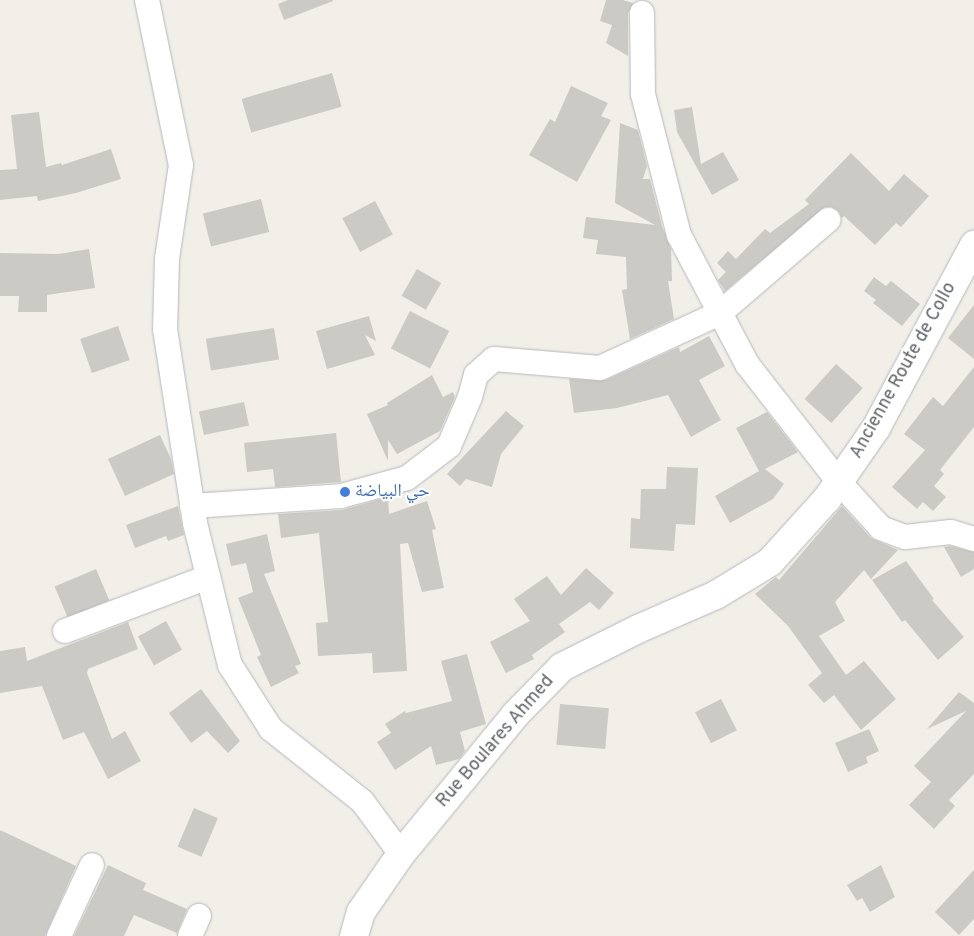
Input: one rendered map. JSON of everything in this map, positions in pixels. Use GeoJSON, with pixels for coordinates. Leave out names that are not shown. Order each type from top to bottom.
{"type":"FeatureCollection","features":[{"type":"Feature","properties":{"kind":"main road","name":"Ancienne Route de Collo"},"geometry":{"type":"LineString","coordinates":[[770,562],[827,499],[876,428],[974,245]]}},
{"type":"Feature","properties":{"kind":"main road","name":"Rue Boulares Ahmed"},"geometry":{"type":"LineString","coordinates":[[354,936],[361,912],[401,854],[515,715],[562,667],[638,629],[716,595],[770,562]]}},
{"type":"Feature","properties":{"kind":"street"},"geometry":{"type":"LineString","coordinates":[[147,0],[181,165],[167,259],[165,329],[192,506],[230,665],[271,729],[362,801],[401,854]]}},
{"type":"Feature","properties":{"kind":"street"},"geometry":{"type":"LineString","coordinates":[[642,13],[643,94],[679,235],[747,364],[839,482],[882,528],[905,537],[952,532],[974,539]]}},
{"type":"Feature","properties":{"kind":"street"},"geometry":{"type":"LineString","coordinates":[[192,506],[342,496],[407,478],[449,446],[470,397],[476,375],[494,359],[600,368],[720,313],[828,220]]}},
{"type":"Feature","properties":{"kind":"street"},"geometry":{"type":"LineString","coordinates":[[65,631],[208,577]]}},
{"type":"Feature","properties":{"kind":"street"},"geometry":{"type":"LineString","coordinates":[[59,936],[92,865]]}},
{"type":"Feature","properties":{"kind":"building"},"geometry":{"type":"Polygon","coordinates":[[[288,0],[333,1],[284,20],[278,4],[288,0]]]}},
{"type":"Feature","properties":{"kind":"building"},"geometry":{"type":"Polygon","coordinates":[[[606,0],[623,0],[633,3],[628,13],[628,56],[606,43],[612,25],[600,21],[606,0]]]}},
{"type":"Feature","properties":{"kind":"building"},"geometry":{"type":"Polygon","coordinates":[[[332,73],[342,107],[251,133],[242,99],[332,73]]]}},
{"type":"Feature","properties":{"kind":"building"},"geometry":{"type":"Polygon","coordinates":[[[571,86],[608,103],[601,116],[611,120],[577,182],[529,155],[550,119],[555,122],[571,86]]]}},
{"type":"Feature","properties":{"kind":"building"},"geometry":{"type":"Polygon","coordinates":[[[692,107],[701,164],[723,152],[739,180],[712,195],[677,132],[674,110],[692,107]]]}},
{"type":"Feature","properties":{"kind":"building"},"geometry":{"type":"Polygon","coordinates":[[[39,112],[46,167],[61,163],[62,165],[111,149],[121,179],[76,193],[38,201],[37,196],[0,200],[0,170],[17,169],[11,115],[39,112]]]}},
{"type":"Feature","properties":{"kind":"building"},"geometry":{"type":"Polygon","coordinates":[[[620,123],[638,130],[647,166],[643,179],[650,179],[662,226],[671,249],[672,281],[668,281],[674,319],[630,339],[622,290],[627,289],[626,257],[596,254],[598,240],[583,238],[586,217],[655,225],[615,203],[620,123]]]}},
{"type":"Feature","properties":{"kind":"building"},"geometry":{"type":"Polygon","coordinates":[[[851,153],[889,191],[904,174],[929,196],[901,227],[896,223],[875,245],[844,216],[842,218],[838,211],[832,207],[825,207],[725,291],[718,280],[726,272],[717,263],[728,251],[736,259],[765,229],[770,233],[809,204],[805,200],[851,153]]]}},
{"type":"Feature","properties":{"kind":"building"},"geometry":{"type":"Polygon","coordinates":[[[261,199],[269,232],[211,247],[203,214],[261,199]]]}},
{"type":"Feature","properties":{"kind":"building"},"geometry":{"type":"Polygon","coordinates":[[[375,201],[393,235],[360,252],[342,218],[375,201]]]}},
{"type":"Feature","properties":{"kind":"building"},"geometry":{"type":"Polygon","coordinates":[[[89,249],[95,288],[47,295],[47,312],[18,312],[19,296],[0,296],[0,253],[58,254],[89,249]]]}},
{"type":"Feature","properties":{"kind":"building"},"geometry":{"type":"Polygon","coordinates":[[[417,269],[441,283],[426,310],[402,296],[417,269]]]}},
{"type":"Feature","properties":{"kind":"building"},"geometry":{"type":"Polygon","coordinates":[[[874,277],[886,286],[891,281],[920,304],[902,326],[873,303],[876,300],[864,291],[874,277]]]}},
{"type":"Feature","properties":{"kind":"building"},"geometry":{"type":"Polygon","coordinates":[[[974,305],[974,359],[948,338],[974,305]]]}},
{"type":"Feature","properties":{"kind":"building"},"geometry":{"type":"Polygon","coordinates":[[[410,311],[449,331],[430,368],[391,348],[410,311]]]}},
{"type":"Feature","properties":{"kind":"building"},"geometry":{"type":"Polygon","coordinates":[[[369,316],[376,341],[365,335],[375,355],[327,369],[316,331],[369,316]]]}},
{"type":"Feature","properties":{"kind":"building"},"geometry":{"type":"Polygon","coordinates":[[[118,326],[130,360],[92,373],[80,339],[118,326]]]}},
{"type":"Feature","properties":{"kind":"building"},"geometry":{"type":"Polygon","coordinates":[[[274,328],[279,360],[211,370],[206,339],[274,328]]]}},
{"type":"Feature","properties":{"kind":"building"},"geometry":{"type":"Polygon","coordinates":[[[709,336],[725,366],[699,380],[721,420],[691,437],[668,395],[617,408],[574,413],[569,379],[606,380],[679,347],[680,352],[709,336]]]}},
{"type":"Feature","properties":{"kind":"building"},"geometry":{"type":"Polygon","coordinates":[[[836,364],[863,388],[831,423],[805,399],[836,364]]]}},
{"type":"Feature","properties":{"kind":"building"},"geometry":{"type":"Polygon","coordinates":[[[974,367],[974,427],[940,470],[944,474],[934,486],[946,497],[933,511],[923,502],[917,509],[892,487],[925,450],[904,434],[933,397],[943,406],[974,367]]]}},
{"type":"Feature","properties":{"kind":"building"},"geometry":{"type":"Polygon","coordinates":[[[432,375],[443,397],[453,392],[455,397],[440,431],[397,454],[388,440],[388,461],[367,414],[388,405],[387,403],[432,375]]]}},
{"type":"Feature","properties":{"kind":"building"},"geometry":{"type":"Polygon","coordinates":[[[244,402],[249,425],[204,435],[199,412],[244,402]]]}},
{"type":"Feature","properties":{"kind":"building"},"geometry":{"type":"Polygon","coordinates":[[[506,411],[524,426],[501,454],[492,487],[466,479],[460,486],[447,474],[506,411]]]}},
{"type":"Feature","properties":{"kind":"building"},"geometry":{"type":"Polygon","coordinates":[[[767,412],[798,452],[765,469],[784,484],[773,499],[730,523],[715,496],[759,471],[736,428],[767,412]]]}},
{"type":"Feature","properties":{"kind":"building"},"geometry":{"type":"Polygon","coordinates":[[[336,433],[341,482],[275,487],[273,469],[247,472],[244,443],[336,433]]]}},
{"type":"Feature","properties":{"kind":"building"},"geometry":{"type":"Polygon","coordinates":[[[160,435],[171,459],[174,474],[125,496],[108,459],[160,435]]]}},
{"type":"Feature","properties":{"kind":"building"},"geometry":{"type":"Polygon","coordinates":[[[667,467],[698,468],[695,525],[676,524],[674,551],[630,548],[631,518],[640,519],[641,489],[666,489],[667,467]]]}},
{"type":"Feature","properties":{"kind":"building"},"geometry":{"type":"Polygon","coordinates":[[[388,497],[389,514],[427,501],[436,529],[432,530],[444,588],[422,592],[408,543],[400,544],[407,671],[373,673],[372,653],[318,656],[316,623],[328,622],[319,533],[281,538],[278,514],[342,510],[388,497]]]}},
{"type":"Feature","properties":{"kind":"building"},"geometry":{"type":"Polygon","coordinates":[[[178,506],[184,535],[168,541],[166,536],[135,548],[126,525],[178,506]]]}},
{"type":"Feature","properties":{"kind":"building"},"geometry":{"type":"Polygon","coordinates":[[[842,506],[871,538],[898,550],[871,579],[864,570],[835,602],[845,621],[819,636],[846,675],[864,661],[896,699],[861,730],[834,695],[824,703],[808,685],[822,673],[788,626],[755,594],[776,577],[779,580],[842,506]]]}},
{"type":"Feature","properties":{"kind":"building"},"geometry":{"type":"Polygon","coordinates":[[[267,534],[275,571],[264,574],[301,664],[295,666],[299,673],[271,687],[257,657],[261,655],[238,598],[253,592],[246,563],[231,566],[226,544],[267,534]]]}},
{"type":"Feature","properties":{"kind":"building"},"geometry":{"type":"Polygon","coordinates":[[[950,546],[974,552],[974,569],[961,577],[944,547],[950,546]]]}},
{"type":"Feature","properties":{"kind":"building"},"geometry":{"type":"Polygon","coordinates":[[[906,561],[934,599],[932,600],[964,637],[938,660],[905,620],[902,622],[872,580],[906,561]]]}},
{"type":"Feature","properties":{"kind":"building"},"geometry":{"type":"Polygon","coordinates":[[[586,568],[614,593],[599,610],[590,602],[559,624],[565,632],[532,655],[534,659],[506,673],[490,642],[530,621],[514,599],[547,576],[561,595],[586,568]]]}},
{"type":"Feature","properties":{"kind":"building"},"geometry":{"type":"Polygon","coordinates":[[[96,569],[109,600],[68,618],[55,587],[96,569]]]}},
{"type":"Feature","properties":{"kind":"building"},"geometry":{"type":"Polygon","coordinates":[[[166,621],[182,650],[154,665],[138,637],[166,621]]]}},
{"type":"Feature","properties":{"kind":"building"},"geometry":{"type":"Polygon","coordinates":[[[128,622],[138,649],[88,669],[87,673],[112,739],[125,731],[141,761],[108,779],[84,732],[63,740],[42,686],[0,693],[0,651],[25,647],[27,661],[128,622]]]}},
{"type":"Feature","properties":{"kind":"building"},"geometry":{"type":"Polygon","coordinates":[[[467,654],[486,724],[460,732],[465,751],[459,759],[436,765],[431,746],[395,770],[377,742],[391,733],[385,724],[405,711],[406,713],[452,701],[441,661],[467,654]]]}},
{"type":"Feature","properties":{"kind":"building"},"geometry":{"type":"Polygon","coordinates":[[[201,689],[240,741],[228,753],[207,731],[191,743],[169,713],[201,689]]]}},
{"type":"Feature","properties":{"kind":"building"},"geometry":{"type":"Polygon","coordinates":[[[959,692],[974,703],[974,774],[949,800],[955,806],[934,829],[909,805],[931,782],[914,766],[966,711],[927,729],[959,692]]]}},
{"type":"Feature","properties":{"kind":"building"},"geometry":{"type":"Polygon","coordinates":[[[721,699],[737,730],[711,743],[695,712],[721,699]]]}},
{"type":"Feature","properties":{"kind":"building"},"geometry":{"type":"Polygon","coordinates":[[[560,704],[609,708],[605,749],[556,745],[560,704]]]}},
{"type":"Feature","properties":{"kind":"building"},"geometry":{"type":"Polygon","coordinates":[[[869,729],[879,751],[866,757],[868,763],[848,772],[835,743],[869,729]]]}},
{"type":"Feature","properties":{"kind":"building"},"geometry":{"type":"Polygon","coordinates":[[[194,808],[218,818],[202,857],[178,847],[194,808]]]}},
{"type":"Feature","properties":{"kind":"building"},"geometry":{"type":"Polygon","coordinates":[[[0,830],[76,866],[45,936],[0,936],[0,830]]]}},
{"type":"Feature","properties":{"kind":"building"},"geometry":{"type":"Polygon","coordinates":[[[108,865],[146,883],[143,890],[187,909],[177,933],[134,915],[124,936],[74,936],[108,865]]]}},
{"type":"Feature","properties":{"kind":"building"},"geometry":{"type":"Polygon","coordinates":[[[881,865],[895,897],[870,912],[862,898],[857,901],[847,885],[881,865]]]}},
{"type":"Feature","properties":{"kind":"building"},"geometry":{"type":"Polygon","coordinates":[[[974,870],[974,919],[959,935],[935,912],[974,870]]]}},
{"type":"Feature","properties":{"kind":"place","name":"حي البياضة"},"geometry":{"type":"Point","coordinates":[345,492]}}]}
